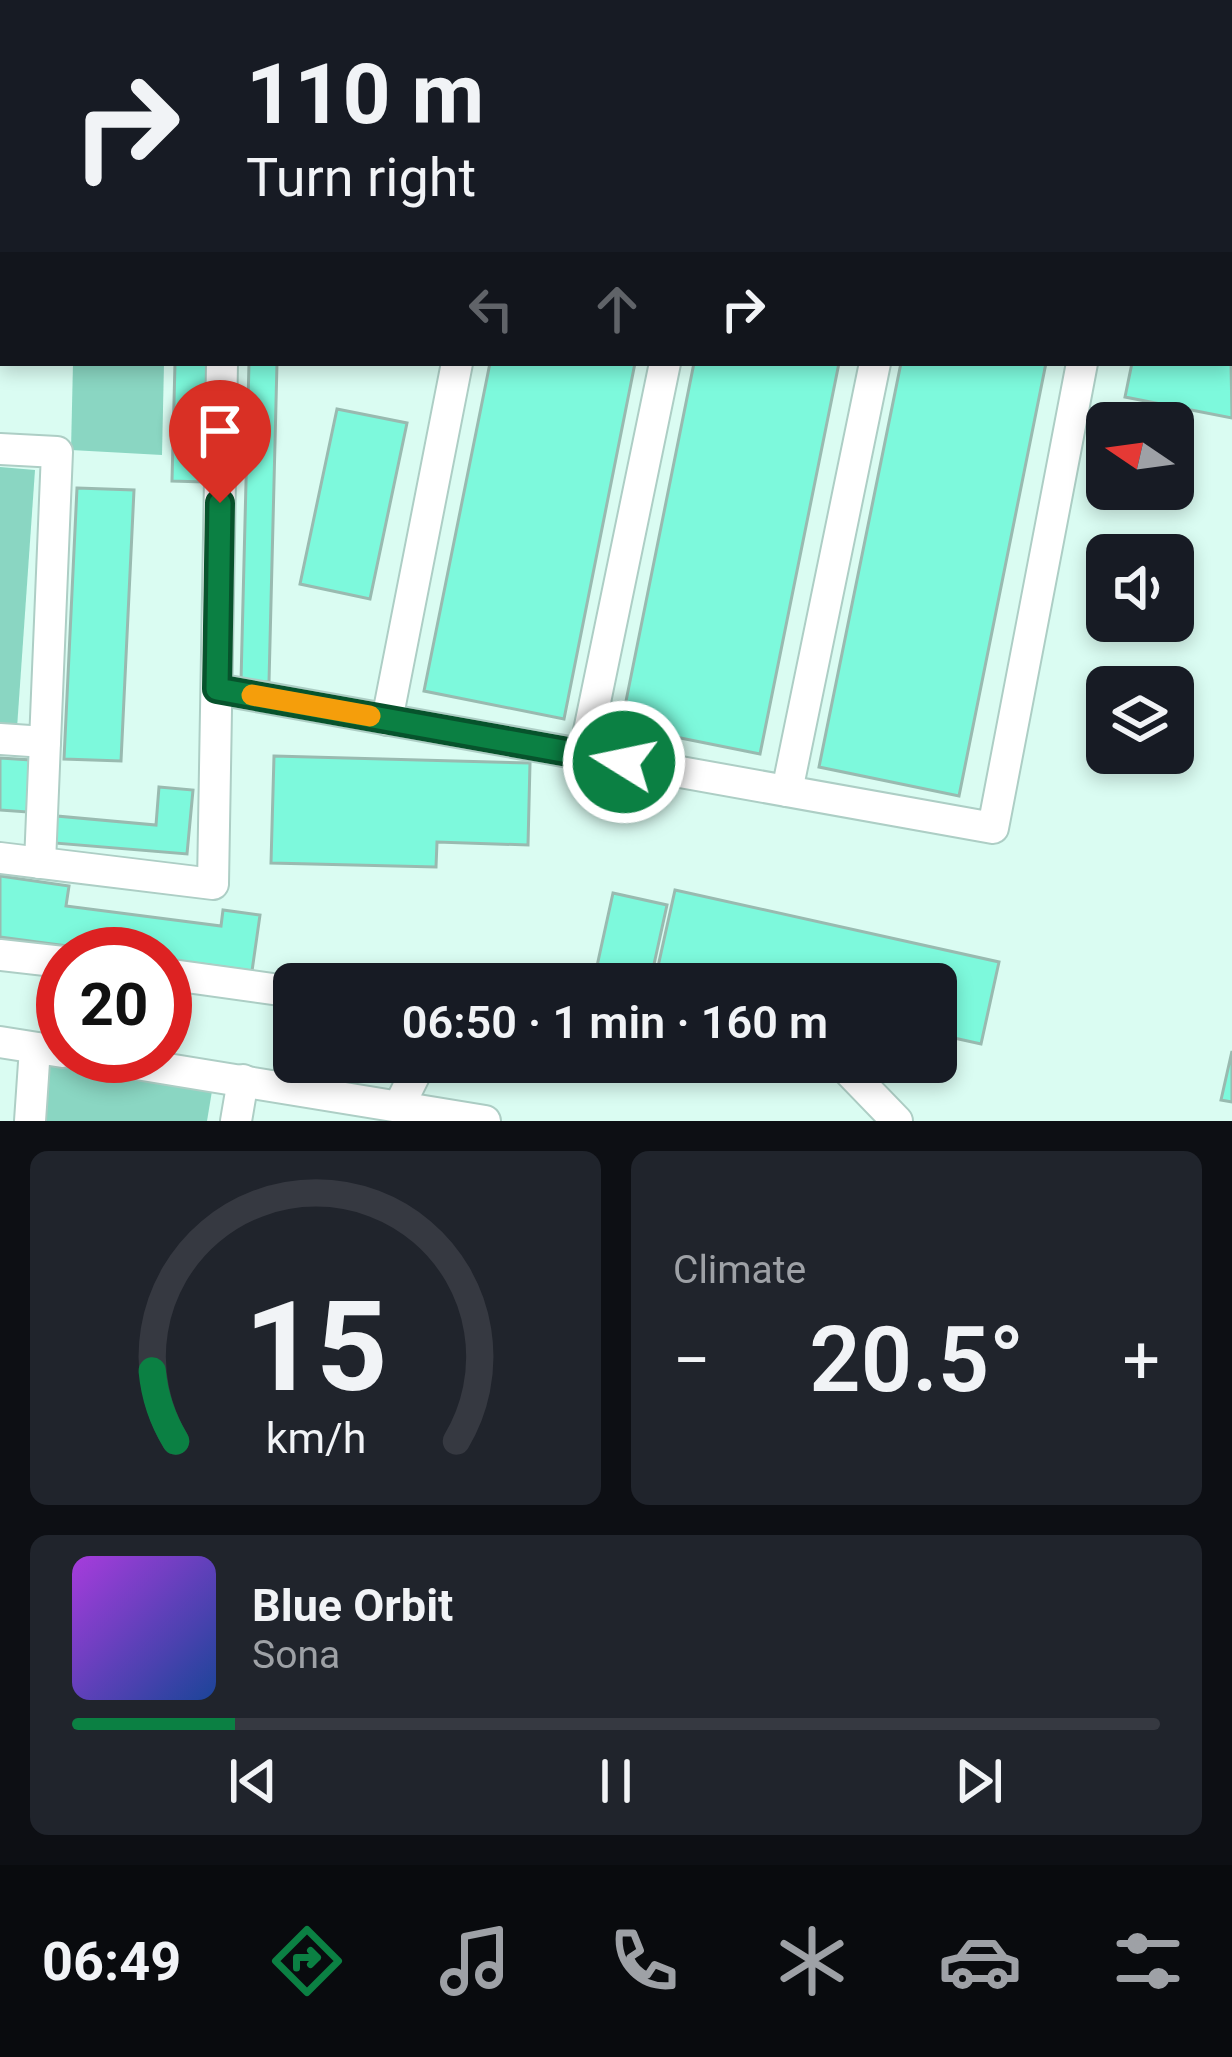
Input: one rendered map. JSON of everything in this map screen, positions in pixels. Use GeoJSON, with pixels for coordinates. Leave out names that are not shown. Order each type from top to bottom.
{"type":"FeatureCollection","features":[{"type":"Feature","properties":{"kind":"lane"},"geometry":{"type":"LineString","coordinates":[[0,857],[213,884],[222,366]]}},
{"type":"Feature","properties":{"kind":"lane"},"geometry":{"type":"LineString","coordinates":[[387,720],[456,366]]}},
{"type":"Feature","properties":{"kind":"lane"},"geometry":{"type":"LineString","coordinates":[[584,755],[664,366]]}},
{"type":"Feature","properties":{"kind":"lane"},"geometry":{"type":"LineString","coordinates":[[787,791],[874,366]]}},
{"type":"Feature","properties":{"kind":"lane"},"geometry":{"type":"LineString","coordinates":[[217,689],[993,828],[1081,366]]}},
{"type":"Feature","properties":{"kind":"lane"},"geometry":{"type":"LineString","coordinates":[[0,449],[56,452],[40,862]]}},
{"type":"Feature","properties":{"kind":"lane"},"geometry":{"type":"LineString","coordinates":[[0,739],[45,742]]}},
{"type":"Feature","properties":{"kind":"lane"},"geometry":{"type":"LineString","coordinates":[[0,955],[36,959]]}},
{"type":"Feature","properties":{"kind":"lane"},"geometry":{"type":"LineString","coordinates":[[192,978],[273,989]]}},
{"type":"Feature","properties":{"kind":"lane"},"geometry":{"type":"LineString","coordinates":[[0,1042],[36,1048]]}},
{"type":"Feature","properties":{"kind":"lane"},"geometry":{"type":"LineString","coordinates":[[192,1072],[485,1121]]}},
{"type":"Feature","properties":{"kind":"lane"},"geometry":{"type":"LineString","coordinates":[[236,1121],[243,1080]]}},
{"type":"Feature","properties":{"kind":"lane"},"geometry":{"type":"LineString","coordinates":[[30,1121],[40,1083]]}},
{"type":"Feature","properties":{"kind":"lane"},"geometry":{"type":"LineString","coordinates":[[399,1106],[410,1083]]}},
{"type":"Feature","properties":{"kind":"lane"},"geometry":{"type":"LineString","coordinates":[[860,1083],[897,1121]]}},
{"type":"Feature","properties":{"kind":"green space"},"geometry":{"type":"Polygon","coordinates":[[[73,366],[164,366],[162,455],[71,450],[73,366]]]}},
{"type":"Feature","properties":{"kind":"green space"},"geometry":{"type":"Polygon","coordinates":[[[0,467],[35,470],[17,728],[0,727],[0,467]]]}},
{"type":"Feature","properties":{"kind":"green space"},"geometry":{"type":"Polygon","coordinates":[[[46,1083],[163,1083],[212,1091],[207,1121],[45,1121],[46,1083]]]}},
{"type":"Feature","properties":{"kind":"building"},"geometry":{"type":"Polygon","coordinates":[[[175,366],[207,366],[204,482],[172,481],[175,366]]]}},
{"type":"Feature","properties":{"kind":"building"},"geometry":{"type":"Polygon","coordinates":[[[249,366],[277,366],[269,682],[241,681],[249,366]]]}},
{"type":"Feature","properties":{"kind":"building"},"geometry":{"type":"Polygon","coordinates":[[[489,366],[634,366],[564,719],[424,691],[489,366]]]}},
{"type":"Feature","properties":{"kind":"building"},"geometry":{"type":"Polygon","coordinates":[[[693,366],[838,366],[760,754],[621,726],[693,366]]]}},
{"type":"Feature","properties":{"kind":"building"},"geometry":{"type":"Polygon","coordinates":[[[900,366],[1045,366],[959,796],[819,767],[900,366]]]}},
{"type":"Feature","properties":{"kind":"building"},"geometry":{"type":"Polygon","coordinates":[[[1131,366],[1231,366],[1232,418],[1194,411],[1194,402],[1125,397],[1131,366]]]}},
{"type":"Feature","properties":{"kind":"building"},"geometry":{"type":"Polygon","coordinates":[[[337,409],[407,423],[370,599],[300,584],[337,409]]]}},
{"type":"Feature","properties":{"kind":"building"},"geometry":{"type":"Polygon","coordinates":[[[77,488],[134,490],[121,761],[64,759],[77,488]]]}},
{"type":"Feature","properties":{"kind":"building"},"geometry":{"type":"Polygon","coordinates":[[[274,756],[530,763],[528,845],[437,842],[436,867],[271,863],[274,756]]]}},
{"type":"Feature","properties":{"kind":"building"},"geometry":{"type":"Polygon","coordinates":[[[0,758],[31,760],[27,812],[0,810],[0,758]]]}},
{"type":"Feature","properties":{"kind":"building"},"geometry":{"type":"Polygon","coordinates":[[[159,787],[193,790],[187,854],[54,843],[56,816],[156,825],[159,787]]]}},
{"type":"Feature","properties":{"kind":"building"},"geometry":{"type":"Polygon","coordinates":[[[0,876],[69,886],[66,906],[221,926],[223,910],[260,915],[252,971],[192,963],[192,927],[36,927],[36,942],[0,937],[0,876]]]}},
{"type":"Feature","properties":{"kind":"building"},"geometry":{"type":"Polygon","coordinates":[[[675,890],[999,962],[981,1044],[957,1039],[957,963],[659,963],[675,890]]]}},
{"type":"Feature","properties":{"kind":"building"},"geometry":{"type":"Polygon","coordinates":[[[613,893],[667,905],[654,963],[598,963],[613,893]]]}},
{"type":"Feature","properties":{"kind":"building"},"geometry":{"type":"Polygon","coordinates":[[[1232,1051],[1232,1102],[1221,1100],[1232,1051]]]}},
{"type":"Feature","properties":{"kind":"slow traffic"},"geometry":{"type":"LineString","coordinates":[[252,695],[370,716]]}},
{"type":"Feature","properties":{"kind":"route"},"geometry":{"type":"LineString","coordinates":[[220,503],[217,689],[624,762]]}}]}
